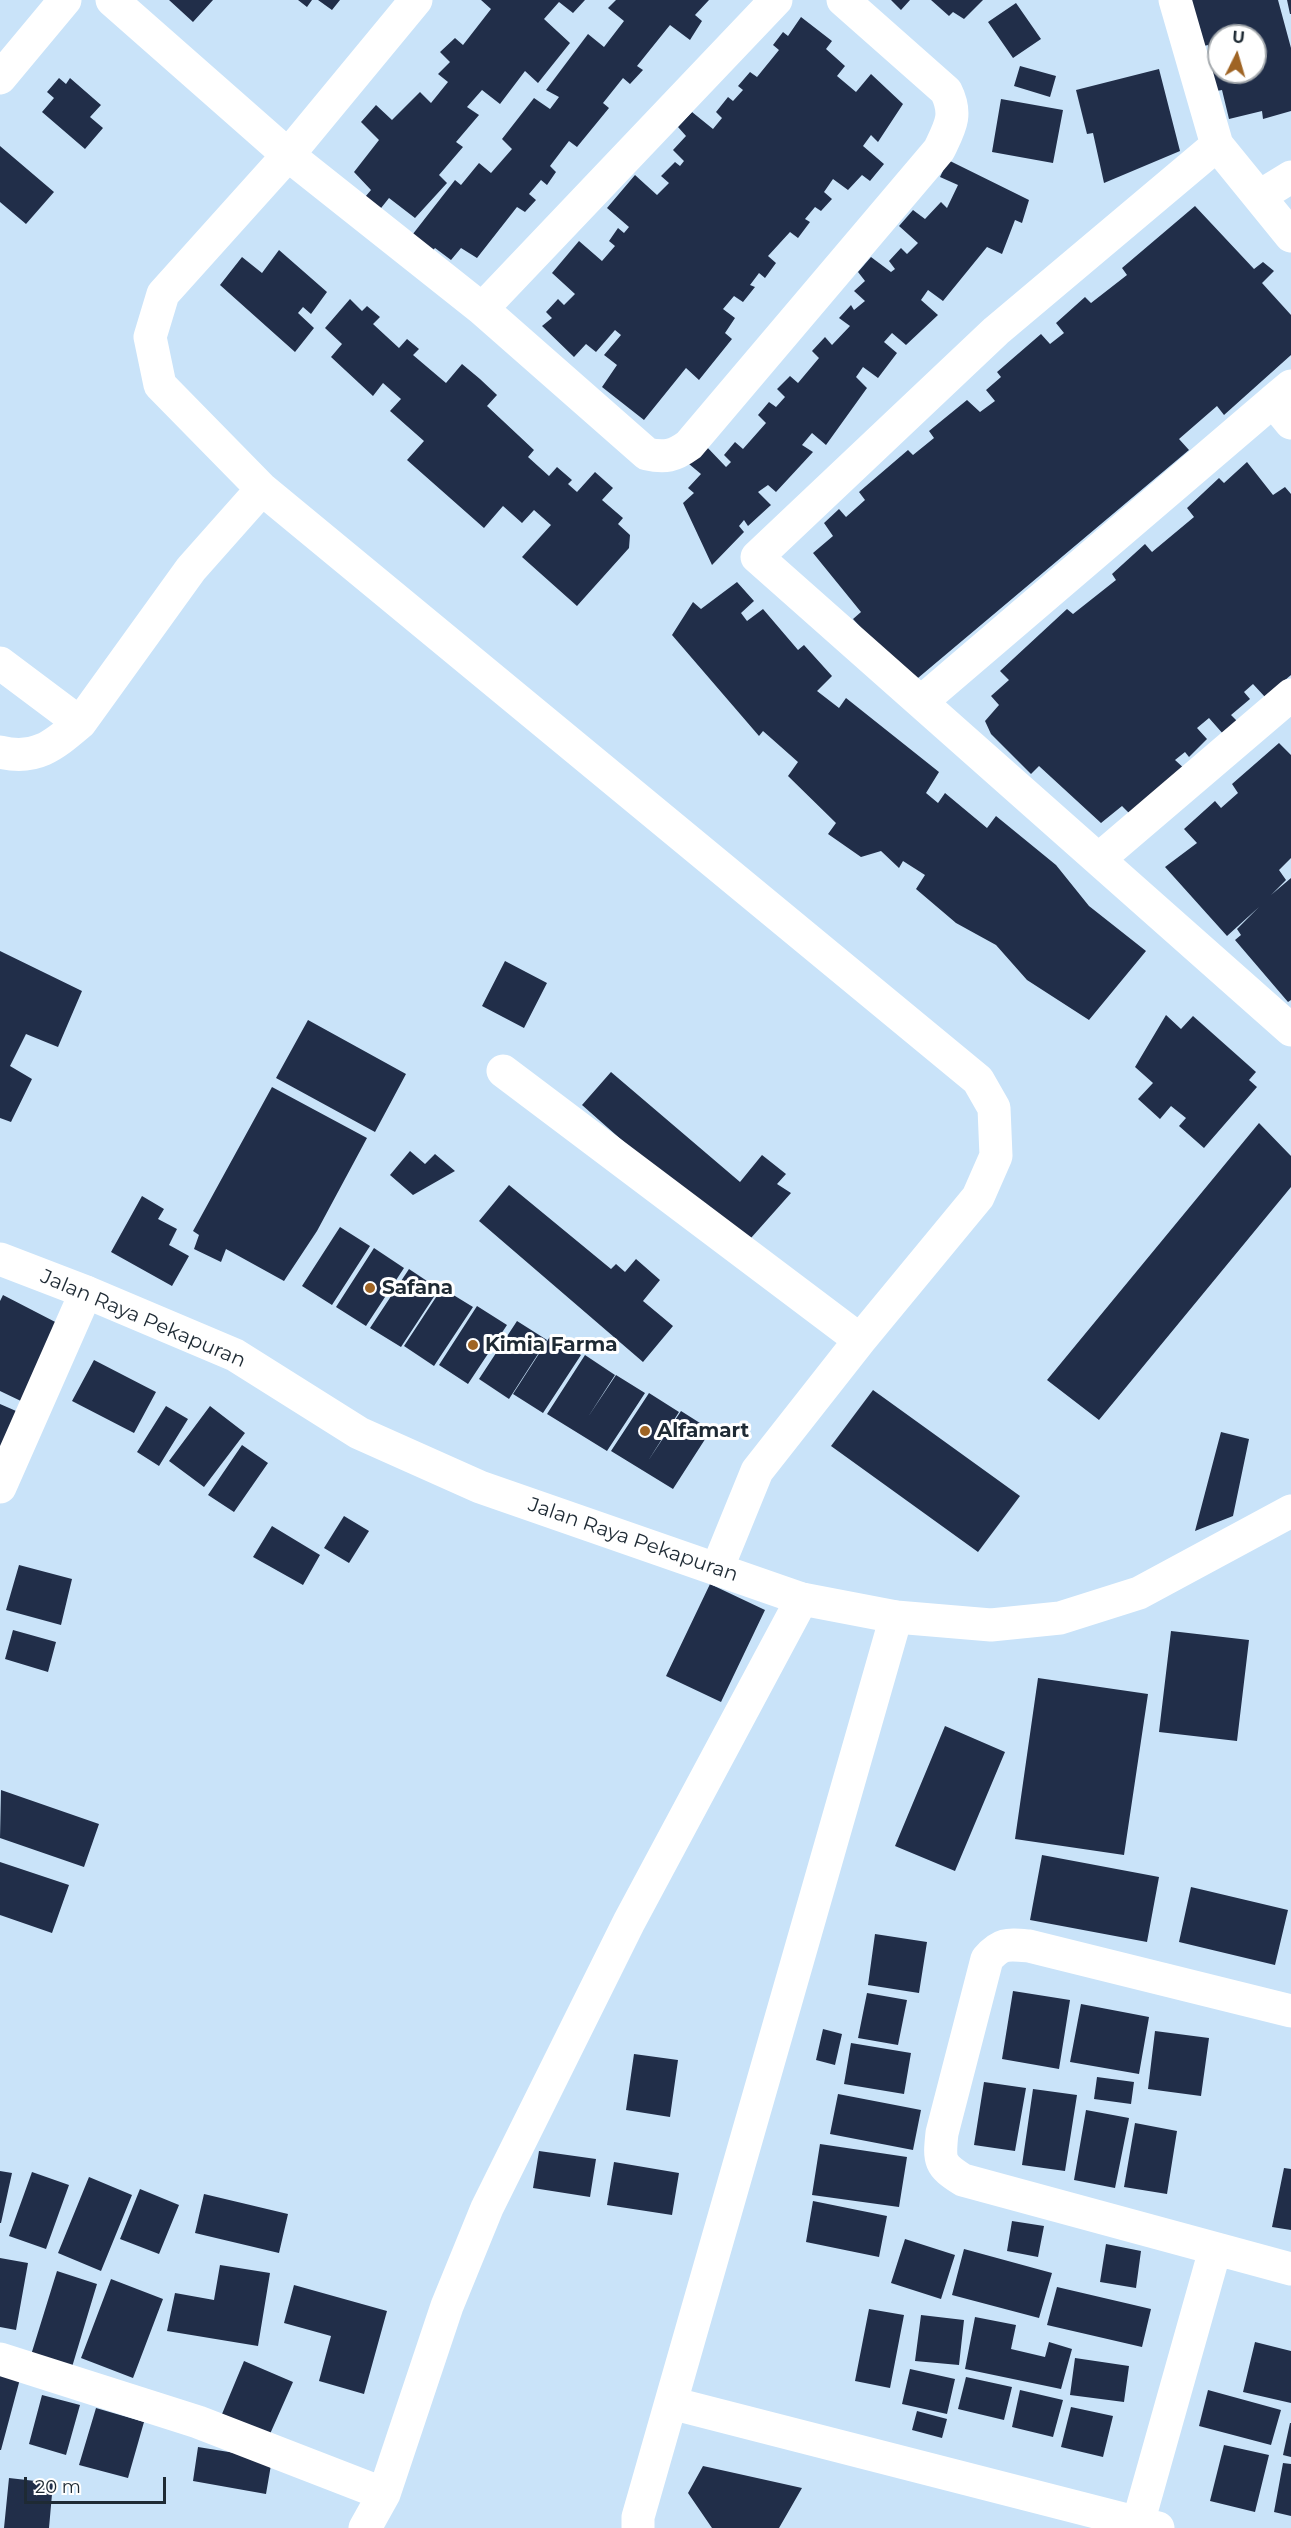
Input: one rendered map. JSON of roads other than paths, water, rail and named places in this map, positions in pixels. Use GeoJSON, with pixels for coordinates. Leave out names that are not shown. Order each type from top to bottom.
{"type":"FeatureCollection","features":[{"type":"Feature","properties":{"kind":"street"},"geometry":{"type":"LineString","coordinates":[[0,78],[65,0]]}},
{"type":"Feature","properties":{"kind":"street"},"geometry":{"type":"LineString","coordinates":[[112,0],[288,155],[482,309],[647,454],[661,457],[676,455],[689,445],[939,150],[951,127],[953,106],[946,91],[843,0]]}},
{"type":"Feature","properties":{"kind":"street"},"geometry":{"type":"LineString","coordinates":[[416,0],[288,155],[163,294],[150,337],[160,385],[262,489],[978,1080],[994,1108],[996,1156],[978,1197],[860,1340],[757,1471],[717,1569]]}},
{"type":"Feature","properties":{"kind":"street"},"geometry":{"type":"LineString","coordinates":[[482,309],[776,0]]}},
{"type":"Feature","properties":{"kind":"street"},"geometry":{"type":"LineString","coordinates":[[1175,0],[1217,145],[1291,236]]}},
{"type":"Feature","properties":{"kind":"street"},"geometry":{"type":"LineString","coordinates":[[1217,145],[996,331],[757,557],[1291,1030]]}},
{"type":"Feature","properties":{"kind":"street"},"geometry":{"type":"LineString","coordinates":[[1260,196],[1291,177]]}},
{"type":"Feature","properties":{"kind":"street"},"geometry":{"type":"LineString","coordinates":[[921,702],[1285,403]]}},
{"type":"Feature","properties":{"kind":"street"},"geometry":{"type":"LineString","coordinates":[[0,752],[15,756],[39,752],[60,740],[81,723],[191,569],[262,489]]}},
{"type":"Feature","properties":{"kind":"street"},"geometry":{"type":"LineString","coordinates":[[0,663],[81,723]]}},
{"type":"Feature","properties":{"kind":"street"},"geometry":{"type":"LineString","coordinates":[[1099,859],[1291,695]]}},
{"type":"Feature","properties":{"kind":"street"},"geometry":{"type":"LineString","coordinates":[[503,1071],[860,1340]]}},
{"type":"Feature","properties":{"kind":"street","name":"Jalan Raya Pekapuran"},"geometry":{"type":"LineString","coordinates":[[0,1259],[86,1292],[235,1355],[359,1433],[480,1487],[801,1599],[896,1617],[991,1625],[1060,1618],[1139,1593],[1291,1511]]}},
{"type":"Feature","properties":{"kind":"street"},"geometry":{"type":"LineString","coordinates":[[0,1487],[86,1292]]}},
{"type":"Feature","properties":{"kind":"street"},"geometry":{"type":"LineString","coordinates":[[365,2528],[384,2494],[447,2306],[487,2208],[629,1922],[801,1599]]}},
{"type":"Feature","properties":{"kind":"street"},"geometry":{"type":"LineString","coordinates":[[638,2528],[638,2517],[670,2403],[896,1617]]}},
{"type":"Feature","properties":{"kind":"street"},"geometry":{"type":"LineString","coordinates":[[1291,2011],[1029,1946],[1010,1944],[997,1947],[987,1959],[942,2133],[940,2152],[945,2168],[963,2180],[1291,2269]]}},
{"type":"Feature","properties":{"kind":"street"},"geometry":{"type":"LineString","coordinates":[[670,2403],[1148,2525],[1215,2250]]}},
{"type":"Feature","properties":{"kind":"street"},"geometry":{"type":"LineString","coordinates":[[0,2360],[198,2422],[384,2494]]}},
{"type":"Feature","properties":{"kind":"place","name":"Safana"},"geometry":{"type":"Point","coordinates":[370,1288]}},
{"type":"Feature","properties":{"kind":"place","name":"Kimia Farma"},"geometry":{"type":"Point","coordinates":[473,1345]}},
{"type":"Feature","properties":{"kind":"place","name":"Alfamart"},"geometry":{"type":"Point","coordinates":[645,1431]}}]}
